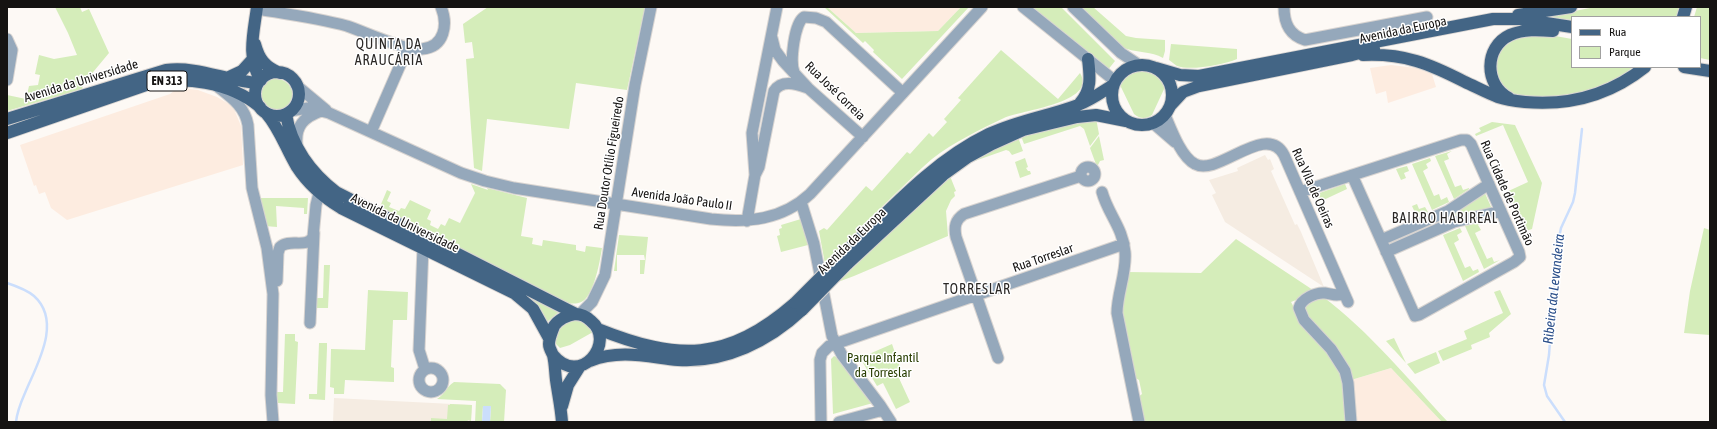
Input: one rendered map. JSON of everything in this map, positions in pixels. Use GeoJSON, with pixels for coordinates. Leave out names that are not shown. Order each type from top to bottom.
{"type":"FeatureCollection","features":[{"type":"Feature","properties":{"kind":"main road"},"geometry":{"type":"LineString","coordinates":[[1484,21],[1571,7]]}},
{"type":"Feature","properties":{"kind":"main road"},"geometry":{"type":"LineString","coordinates":[[254,39],[259,57],[264,64],[272,70],[280,72],[291,78],[296,85],[299,93],[298,101],[288,113],[279,116],[263,110],[255,96],[259,81],[252,60],[254,39],[257,8]]}},
{"type":"Feature","properties":{"kind":"main road","name":"Avenida da Europa"},"geometry":{"type":"LineString","coordinates":[[1156,68],[1180,75],[1199,76],[1484,21],[1506,19],[1544,23]]}},
{"type":"Feature","properties":{"kind":"main road"},"geometry":{"type":"LineString","coordinates":[[1544,23],[1571,27]]}},
{"type":"Feature","properties":{"kind":"main road","name":"Avenida da Europa"},"geometry":{"type":"LineString","coordinates":[[1167,110],[1183,92],[1199,86],[1478,28],[1544,23]]}},
{"type":"Feature","properties":{"kind":"main road"},"geometry":{"type":"LineString","coordinates":[[1523,102],[1507,97],[1495,85],[1490,66],[1496,47],[1505,38],[1524,31],[1545,31],[1571,34]]}},
{"type":"Feature","properties":{"kind":"main road"},"geometry":{"type":"LineString","coordinates":[[1352,55],[1385,55],[1412,59],[1430,65],[1499,97],[1523,102],[1564,102],[1593,96],[1618,86],[1644,68]]}},
{"type":"Feature","properties":{"kind":"main road"},"geometry":{"type":"LineString","coordinates":[[1079,105],[1087,94],[1089,87],[1088,59]]}},
{"type":"Feature","properties":{"kind":"main road"},"geometry":{"type":"LineString","coordinates":[[228,78],[242,71],[252,60]]}},
{"type":"Feature","properties":{"kind":"main road"},"geometry":{"type":"LineString","coordinates":[[1139,65],[1156,68],[1162,73],[1170,85],[1172,99],[1167,110],[1153,123],[1139,125],[1126,121],[1120,116],[1114,106],[1111,94],[1114,83],[1121,73],[1129,67],[1139,65]]}},
{"type":"Feature","properties":{"kind":"main road"},"geometry":{"type":"LineString","coordinates":[[1691,68],[1710,71]]}},
{"type":"Feature","properties":{"kind":"main road","name":"Avenida da Universidade"},"geometry":{"type":"LineString","coordinates":[[7,119],[166,70],[190,70],[244,82],[259,81]]}},
{"type":"Feature","properties":{"kind":"main road"},"geometry":{"type":"LineString","coordinates":[[259,81],[271,73],[280,72]]}},
{"type":"Feature","properties":{"kind":"main road","name":"Avenida da Universidade"},"geometry":{"type":"LineString","coordinates":[[7,133],[157,83],[183,80],[216,86],[246,96],[263,110],[276,126],[297,167],[307,181],[320,193],[340,208],[423,247],[520,297],[537,314],[549,338]]}},
{"type":"Feature","properties":{"kind":"main road","name":"Avenida da Europa"},"geometry":{"type":"LineString","coordinates":[[585,364],[614,354],[634,354],[687,360],[721,356],[764,339],[785,325],[799,307],[920,181],[954,154],[982,138],[1011,125],[1079,105],[1114,83]]}},
{"type":"Feature","properties":{"kind":"main road","name":"Avenida da Universidade"},"geometry":{"type":"LineString","coordinates":[[288,113],[289,126],[297,146],[317,175],[336,192],[577,314]]}},
{"type":"Feature","properties":{"kind":"main road","name":"Avenida da Europa"},"geometry":{"type":"LineString","coordinates":[[844,260],[952,167],[986,147],[1023,130],[1077,117],[1096,115],[1126,121]]}},
{"type":"Feature","properties":{"kind":"main road","name":"Avenida da Europa"},"geometry":{"type":"LineString","coordinates":[[598,329],[649,346],[673,350],[702,350],[717,348],[744,339],[799,307]]}},
{"type":"Feature","properties":{"kind":"main road"},"geometry":{"type":"LineString","coordinates":[[577,314],[589,319],[598,329],[600,341],[598,348],[566,392],[562,416],[549,338],[556,324],[570,315],[577,314]]}},
{"type":"Feature","properties":{"kind":"main road"},"geometry":{"type":"LineString","coordinates":[[553,355],[564,365],[572,367],[585,364]]}},
{"type":"Feature","properties":{"kind":"street"},"geometry":{"type":"LineString","coordinates":[[257,8],[335,23],[408,47],[422,49],[435,44],[443,35],[445,21],[441,7]]}},
{"type":"Feature","properties":{"kind":"street","name":"Rua Doutor Otílio Figueiredo"},"geometry":{"type":"LineString","coordinates":[[577,314],[592,302],[604,279],[635,85],[651,7]]}},
{"type":"Feature","properties":{"kind":"street"},"geometry":{"type":"LineString","coordinates":[[747,221],[755,175],[752,133],[777,7]]}},
{"type":"Feature","properties":{"kind":"street","name":"Avenida João Paulo II"},"geometry":{"type":"LineString","coordinates":[[325,112],[468,175],[485,181],[514,188],[711,219],[747,221],[774,216],[801,202],[810,194],[982,7]]}},
{"type":"Feature","properties":{"kind":"street"},"geometry":{"type":"LineString","coordinates":[[1023,7],[1088,59],[1114,83]]}},
{"type":"Feature","properties":{"kind":"street"},"geometry":{"type":"LineString","coordinates":[[1073,7],[1121,54],[1139,65]]}},
{"type":"Feature","properties":{"kind":"street"},"geometry":{"type":"LineString","coordinates":[[1284,7],[1286,23],[1290,31],[1297,37],[1305,40],[1427,17]]}},
{"type":"Feature","properties":{"kind":"street","name":"Rua José Correia"},"geometry":{"type":"LineString","coordinates":[[863,137],[808,88],[794,72],[792,56],[800,20],[804,17],[810,17],[826,22],[903,93]]}},
{"type":"Feature","properties":{"kind":"street"},"geometry":{"type":"LineString","coordinates":[[772,32],[773,45],[777,54],[794,72]]}},
{"type":"Feature","properties":{"kind":"street"},"geometry":{"type":"LineString","coordinates":[[7,39],[12,50],[7,80]]}},
{"type":"Feature","properties":{"kind":"street"},"geometry":{"type":"LineString","coordinates":[[371,132],[408,47]]}},
{"type":"Feature","properties":{"kind":"street"},"geometry":{"type":"LineString","coordinates":[[755,175],[759,166],[774,91],[778,86],[784,84],[808,88]]}},
{"type":"Feature","properties":{"kind":"street"},"geometry":{"type":"LineString","coordinates":[[296,85],[325,112]]}},
{"type":"Feature","properties":{"kind":"street"},"geometry":{"type":"LineString","coordinates":[[216,86],[238,103],[248,123],[252,188],[270,266],[273,294],[271,395],[273,422]]}},
{"type":"Feature","properties":{"kind":"street"},"geometry":{"type":"LineString","coordinates":[[288,113],[308,108],[325,112]]}},
{"type":"Feature","properties":{"kind":"street"},"geometry":{"type":"LineString","coordinates":[[1167,110],[1179,145]]}},
{"type":"Feature","properties":{"kind":"street"},"geometry":{"type":"LineString","coordinates":[[297,146],[296,134],[301,123],[307,117],[325,112]]}},
{"type":"Feature","properties":{"kind":"street"},"geometry":{"type":"LineString","coordinates":[[1153,123],[1179,145]]}},
{"type":"Feature","properties":{"kind":"street","name":"Rua Cidade de Portimão"},"geometry":{"type":"LineString","coordinates":[[1300,192],[1465,139],[1471,143],[1519,252],[1518,259],[1419,315],[1414,316],[1386,252]]}},
{"type":"Feature","properties":{"kind":"street","name":"Rua Vila de Oeiras"},"geometry":{"type":"LineString","coordinates":[[1179,145],[1191,162],[1198,166],[1204,166],[1257,146],[1267,144],[1276,145],[1284,155],[1346,298],[1319,293],[1302,302],[1299,308],[1304,320],[1331,348],[1345,371],[1348,383],[1351,422]]}},
{"type":"Feature","properties":{"kind":"street"},"geometry":{"type":"LineString","coordinates":[[1352,175],[1386,252],[1454,222],[1501,211]]}},
{"type":"Feature","properties":{"kind":"street"},"geometry":{"type":"LineString","coordinates":[[998,358],[956,237],[955,226],[958,218],[964,214],[1080,176]]}},
{"type":"Feature","properties":{"kind":"street"},"geometry":{"type":"LineString","coordinates":[[1381,240],[1448,211],[1489,184]]}},
{"type":"Feature","properties":{"kind":"street"},"geometry":{"type":"LineString","coordinates":[[1102,192],[1120,229],[1124,244],[1125,261],[1118,299],[1117,314],[1139,422]]}},
{"type":"Feature","properties":{"kind":"street"},"geometry":{"type":"LineString","coordinates":[[310,323],[316,205],[320,193]]}},
{"type":"Feature","properties":{"kind":"street"},"geometry":{"type":"LineString","coordinates":[[801,202],[813,238],[828,324],[834,343],[891,422]]}},
{"type":"Feature","properties":{"kind":"street"},"geometry":{"type":"LineString","coordinates":[[273,330],[279,250],[285,244],[308,242],[313,238],[314,233]]}},
{"type":"Feature","properties":{"kind":"street","name":"Rua Torreslar"},"geometry":{"type":"LineString","coordinates":[[834,343],[1124,244]]}},
{"type":"Feature","properties":{"kind":"street"},"geometry":{"type":"LineString","coordinates":[[423,247],[419,350],[425,369]]}},
{"type":"Feature","properties":{"kind":"street"},"geometry":{"type":"LineString","coordinates":[[821,422],[821,355],[834,343]]}},
{"type":"Feature","properties":{"kind":"street"},"geometry":{"type":"LineString","coordinates":[[839,422],[883,410]]}},
{"type":"Feature","properties":{"kind":"shaded area"},"geometry":{"type":"Polygon","coordinates":[[[827,7],[961,7],[938,31],[856,33],[827,7]]]}},
{"type":"Feature","properties":{"kind":"shaded area"},"geometry":{"type":"Polygon","coordinates":[[[1391,65],[1416,68],[1432,74],[1436,87],[1388,103],[1386,91],[1376,94],[1370,68],[1391,65]]]}},
{"type":"Feature","properties":{"kind":"shaded area"},"geometry":{"type":"Polygon","coordinates":[[[182,88],[198,90],[217,97],[229,104],[234,109],[241,126],[243,165],[67,220],[51,208],[45,192],[39,194],[36,185],[34,186],[20,145],[170,94],[175,90],[182,88]]]}},
{"type":"Feature","properties":{"kind":"shaded area"},"geometry":{"type":"Polygon","coordinates":[[[1265,155],[1268,160],[1270,159],[1274,169],[1271,171],[1295,225],[1297,224],[1301,232],[1324,287],[1225,222],[1212,195],[1216,193],[1209,180],[1238,171],[1237,168],[1265,155]]]}},
{"type":"Feature","properties":{"kind":"shaded area"},"geometry":{"type":"Polygon","coordinates":[[[1391,368],[1442,422],[1354,422],[1351,380],[1391,368]]]}},
{"type":"Feature","properties":{"kind":"shaded area"},"geometry":{"type":"Polygon","coordinates":[[[334,398],[472,405],[471,422],[333,422],[334,398]]]}},
{"type":"Feature","properties":{"kind":"green space"},"geometry":{"type":"Polygon","coordinates":[[[55,7],[80,7],[82,12],[89,9],[109,53],[84,83],[82,89],[7,111],[7,95],[26,99],[29,86],[38,85],[40,75],[35,74],[39,55],[54,59],[77,55],[55,7]]]}},
{"type":"Feature","properties":{"kind":"green space"},"geometry":{"type":"Polygon","coordinates":[[[488,7],[645,7],[627,90],[576,83],[569,129],[487,119],[482,171],[474,168],[466,59],[474,58],[472,42],[465,43],[463,24],[488,7]]]}},
{"type":"Feature","properties":{"kind":"green space"},"geometry":{"type":"Polygon","coordinates":[[[824,7],[827,7],[856,33],[938,31],[961,7],[969,7],[902,79],[873,52],[874,50],[865,41],[863,43],[824,7]]]}},
{"type":"Feature","properties":{"kind":"green space"},"geometry":{"type":"Polygon","coordinates":[[[1031,7],[1061,7],[1115,61],[1107,71],[1031,7]]]}},
{"type":"Feature","properties":{"kind":"green space"},"geometry":{"type":"Polygon","coordinates":[[[1081,7],[1093,7],[1126,36],[1165,40],[1165,51],[1163,58],[1154,54],[1127,49],[1122,46],[1110,37],[1081,7]]]}},
{"type":"Feature","properties":{"kind":"green space"},"geometry":{"type":"Polygon","coordinates":[[[1595,7],[1681,7],[1678,16],[1571,16],[1571,20],[1544,17],[1595,7]]]}},
{"type":"Feature","properties":{"kind":"green space"},"geometry":{"type":"Polygon","coordinates":[[[1697,7],[1710,7],[1710,60],[1701,58],[1701,16],[1694,16],[1697,7]]]}},
{"type":"Feature","properties":{"kind":"green space"},"geometry":{"type":"Polygon","coordinates":[[[1544,34],[1571,39],[1571,68],[1632,68],[1618,79],[1602,88],[1556,99],[1514,95],[1499,82],[1496,60],[1502,48],[1514,40],[1530,35],[1544,34]]]}},
{"type":"Feature","properties":{"kind":"green space"},"geometry":{"type":"Polygon","coordinates":[[[1171,44],[1237,49],[1237,59],[1207,67],[1190,68],[1177,66],[1169,60],[1171,44]]]}},
{"type":"Feature","properties":{"kind":"green space"},"geometry":{"type":"Polygon","coordinates":[[[1001,50],[1058,99],[1080,73],[1083,83],[1078,92],[1068,98],[1055,104],[1004,118],[940,153],[868,220],[825,264],[819,231],[824,228],[827,230],[866,186],[872,191],[907,152],[910,154],[929,133],[933,137],[947,122],[944,119],[961,100],[958,98],[1001,50]]]}},
{"type":"Feature","properties":{"kind":"green space"},"geometry":{"type":"Polygon","coordinates":[[[1139,69],[1152,71],[1155,73],[1161,79],[1165,87],[1152,115],[1145,118],[1138,117],[1134,114],[1120,85],[1127,74],[1139,69]]]}},
{"type":"Feature","properties":{"kind":"green space"},"geometry":{"type":"Polygon","coordinates":[[[276,78],[288,84],[292,90],[292,98],[290,102],[284,109],[277,110],[270,108],[261,96],[261,88],[266,82],[276,78]]]}},
{"type":"Feature","properties":{"kind":"green space"},"geometry":{"type":"Polygon","coordinates":[[[1096,118],[1099,134],[1090,146],[1084,129],[1080,126],[1024,144],[1021,136],[1096,118]]]}},
{"type":"Feature","properties":{"kind":"green space"},"geometry":{"type":"Polygon","coordinates":[[[1492,122],[1515,125],[1542,183],[1532,229],[1526,231],[1509,194],[1502,196],[1502,194],[1528,182],[1503,125],[1476,136],[1475,134],[1481,131],[1479,128],[1492,122]]]}},
{"type":"Feature","properties":{"kind":"green space"},"geometry":{"type":"Polygon","coordinates":[[[1099,136],[1104,160],[1100,161],[1097,167],[1090,148],[1099,136]]]}},
{"type":"Feature","properties":{"kind":"green space"},"geometry":{"type":"Polygon","coordinates":[[[1018,137],[1023,151],[1012,155],[1006,150],[969,163],[1018,137]]]}},
{"type":"Feature","properties":{"kind":"green space"},"geometry":{"type":"Polygon","coordinates":[[[1452,151],[1447,154],[1449,159],[1444,161],[1455,187],[1461,185],[1463,190],[1469,188],[1454,199],[1435,156],[1452,151]]]}},
{"type":"Feature","properties":{"kind":"green space"},"geometry":{"type":"Polygon","coordinates":[[[1025,158],[1028,167],[1026,168],[1031,174],[1020,178],[1015,162],[1025,158]]]}},
{"type":"Feature","properties":{"kind":"green space"},"geometry":{"type":"Polygon","coordinates":[[[1430,158],[1431,161],[1426,164],[1428,168],[1423,171],[1434,196],[1439,194],[1441,200],[1447,197],[1449,202],[1432,210],[1412,164],[1430,158]]]}},
{"type":"Feature","properties":{"kind":"green space"},"geometry":{"type":"Polygon","coordinates":[[[1407,166],[1409,171],[1404,173],[1406,178],[1401,180],[1396,169],[1407,166]]]}},
{"type":"Feature","properties":{"kind":"green space"},"geometry":{"type":"Polygon","coordinates":[[[950,176],[956,191],[954,192],[955,196],[951,200],[946,211],[948,236],[838,282],[950,176]]]}},
{"type":"Feature","properties":{"kind":"green space"},"geometry":{"type":"Polygon","coordinates":[[[471,184],[488,190],[487,188],[527,198],[521,236],[533,238],[532,244],[542,246],[543,240],[576,245],[576,250],[585,252],[586,246],[602,248],[596,277],[590,292],[583,301],[574,304],[568,303],[379,209],[387,190],[391,192],[387,201],[391,203],[389,207],[399,211],[401,208],[405,209],[410,200],[431,210],[427,219],[431,221],[430,225],[438,229],[441,224],[445,226],[449,218],[460,223],[475,193],[471,184]]]}},
{"type":"Feature","properties":{"kind":"green space"},"geometry":{"type":"Polygon","coordinates":[[[1345,184],[1347,189],[1317,203],[1314,195],[1345,184]]]}},
{"type":"Feature","properties":{"kind":"green space"},"geometry":{"type":"Polygon","coordinates":[[[1484,191],[1492,209],[1445,223],[1442,217],[1484,191]]]}},
{"type":"Feature","properties":{"kind":"green space"},"geometry":{"type":"Polygon","coordinates":[[[256,198],[308,198],[307,214],[304,214],[304,208],[276,206],[277,227],[265,226],[256,198]]]}},
{"type":"Feature","properties":{"kind":"green space"},"geometry":{"type":"Polygon","coordinates":[[[1417,204],[1419,209],[1425,207],[1428,212],[1417,217],[1412,206],[1417,204]]]}},
{"type":"Feature","properties":{"kind":"green space"},"geometry":{"type":"Polygon","coordinates":[[[801,219],[808,245],[781,252],[777,236],[780,235],[779,229],[782,228],[781,225],[801,219]]]}},
{"type":"Feature","properties":{"kind":"green space"},"geometry":{"type":"Polygon","coordinates":[[[1484,222],[1478,225],[1481,230],[1475,233],[1487,259],[1492,257],[1494,262],[1500,260],[1484,269],[1465,226],[1484,222]]]}},
{"type":"Feature","properties":{"kind":"green space"},"geometry":{"type":"Polygon","coordinates":[[[1460,228],[1462,232],[1457,235],[1459,240],[1454,243],[1465,268],[1470,266],[1473,271],[1478,269],[1479,272],[1463,281],[1443,235],[1460,228]]]}},
{"type":"Feature","properties":{"kind":"green space"},"geometry":{"type":"Polygon","coordinates":[[[1704,228],[1710,230],[1710,335],[1684,333],[1690,291],[1704,228]]]}},
{"type":"Feature","properties":{"kind":"green space"},"geometry":{"type":"Polygon","coordinates":[[[619,235],[648,237],[644,274],[640,274],[640,260],[645,260],[644,255],[617,255],[617,271],[614,271],[619,235]]]}},
{"type":"Feature","properties":{"kind":"green space"},"geometry":{"type":"Polygon","coordinates":[[[1236,239],[1316,292],[1291,302],[1302,322],[1316,337],[1342,371],[1348,422],[1142,422],[1137,398],[1142,394],[1139,380],[1133,377],[1121,315],[1127,272],[1201,273],[1236,239]]]}},
{"type":"Feature","properties":{"kind":"green space"},"geometry":{"type":"Polygon","coordinates":[[[324,265],[330,265],[328,308],[316,308],[317,298],[323,298],[324,265]]]}},
{"type":"Feature","properties":{"kind":"green space"},"geometry":{"type":"Polygon","coordinates":[[[519,289],[560,311],[547,322],[536,304],[519,289]]]}},
{"type":"Feature","properties":{"kind":"green space"},"geometry":{"type":"Polygon","coordinates":[[[368,290],[408,292],[407,320],[393,320],[391,367],[394,368],[394,382],[345,380],[344,394],[334,394],[334,388],[330,387],[331,349],[365,350],[368,290]]]}},
{"type":"Feature","properties":{"kind":"green space"},"geometry":{"type":"Polygon","coordinates":[[[1500,290],[1511,314],[1489,333],[1490,337],[1471,345],[1472,349],[1443,361],[1438,351],[1467,339],[1464,331],[1503,313],[1494,292],[1500,290]]]}},
{"type":"Feature","properties":{"kind":"green space"},"geometry":{"type":"Polygon","coordinates":[[[1322,296],[1356,324],[1372,340],[1448,422],[1442,422],[1391,368],[1351,380],[1304,312],[1305,304],[1322,296]]]}},
{"type":"Feature","properties":{"kind":"green space"},"geometry":{"type":"Polygon","coordinates":[[[569,321],[583,323],[593,332],[570,345],[560,348],[556,344],[557,333],[563,325],[569,321]]]}},
{"type":"Feature","properties":{"kind":"green space"},"geometry":{"type":"Polygon","coordinates":[[[285,334],[295,334],[295,341],[298,342],[295,404],[278,403],[276,398],[276,392],[283,392],[285,334]]]}},
{"type":"Feature","properties":{"kind":"green space"},"geometry":{"type":"Polygon","coordinates":[[[1394,338],[1406,363],[1386,341],[1394,338]]]}},
{"type":"Feature","properties":{"kind":"green space"},"geometry":{"type":"Polygon","coordinates":[[[319,343],[327,343],[325,400],[309,399],[309,394],[317,394],[319,343]]]}},
{"type":"Feature","properties":{"kind":"green space","name":"Parque Infantil da Torreslar"},"geometry":{"type":"Polygon","coordinates":[[[892,344],[902,373],[898,376],[910,402],[896,409],[883,383],[877,386],[860,358],[892,344]]]}},
{"type":"Feature","properties":{"kind":"green space"},"geometry":{"type":"Polygon","coordinates":[[[1436,352],[1440,363],[1415,374],[1407,364],[1436,352]]]}},
{"type":"Feature","properties":{"kind":"green space"},"geometry":{"type":"Polygon","coordinates":[[[834,356],[873,403],[833,414],[831,359],[834,356]]]}},
{"type":"Feature","properties":{"kind":"green space"},"geometry":{"type":"Polygon","coordinates":[[[454,382],[500,384],[506,390],[504,422],[490,422],[491,406],[483,406],[482,422],[475,422],[476,401],[437,399],[454,382]]]}},
{"type":"Feature","properties":{"kind":"green space"},"geometry":{"type":"Polygon","coordinates":[[[448,405],[472,405],[471,421],[431,422],[431,418],[447,419],[448,405]]]}},
{"type":"Feature","properties":{"kind":"water"},"geometry":{"type":"Polygon","coordinates":[[[483,406],[491,406],[490,422],[482,422],[483,406]]]}},
{"type":"Feature","properties":{"kind":"waterway","name":"Ribeira da Levandeira"},"geometry":{"type":"LineString","coordinates":[[1565,422],[1547,396],[1544,385],[1549,355],[1557,247],[1561,228],[1573,202],[1575,193],[1582,129]]}},
{"type":"Feature","properties":{"kind":"waterway"},"geometry":{"type":"LineString","coordinates":[[7,283],[25,290],[34,296],[42,307],[46,318],[47,331],[40,357],[21,403],[16,422]]}},
{"type":"Feature","properties":{"kind":"district","name":"QUINTA DA ARAUCÁRIA"},"geometry":{"type":"Point","coordinates":[389,54]}},
{"type":"Feature","properties":{"kind":"district","name":"BAIRRO HABIREAL"},"geometry":{"type":"Point","coordinates":[1445,219]}},
{"type":"Feature","properties":{"kind":"district","name":"TORRESLAR"},"geometry":{"type":"Point","coordinates":[977,290]}}]}
